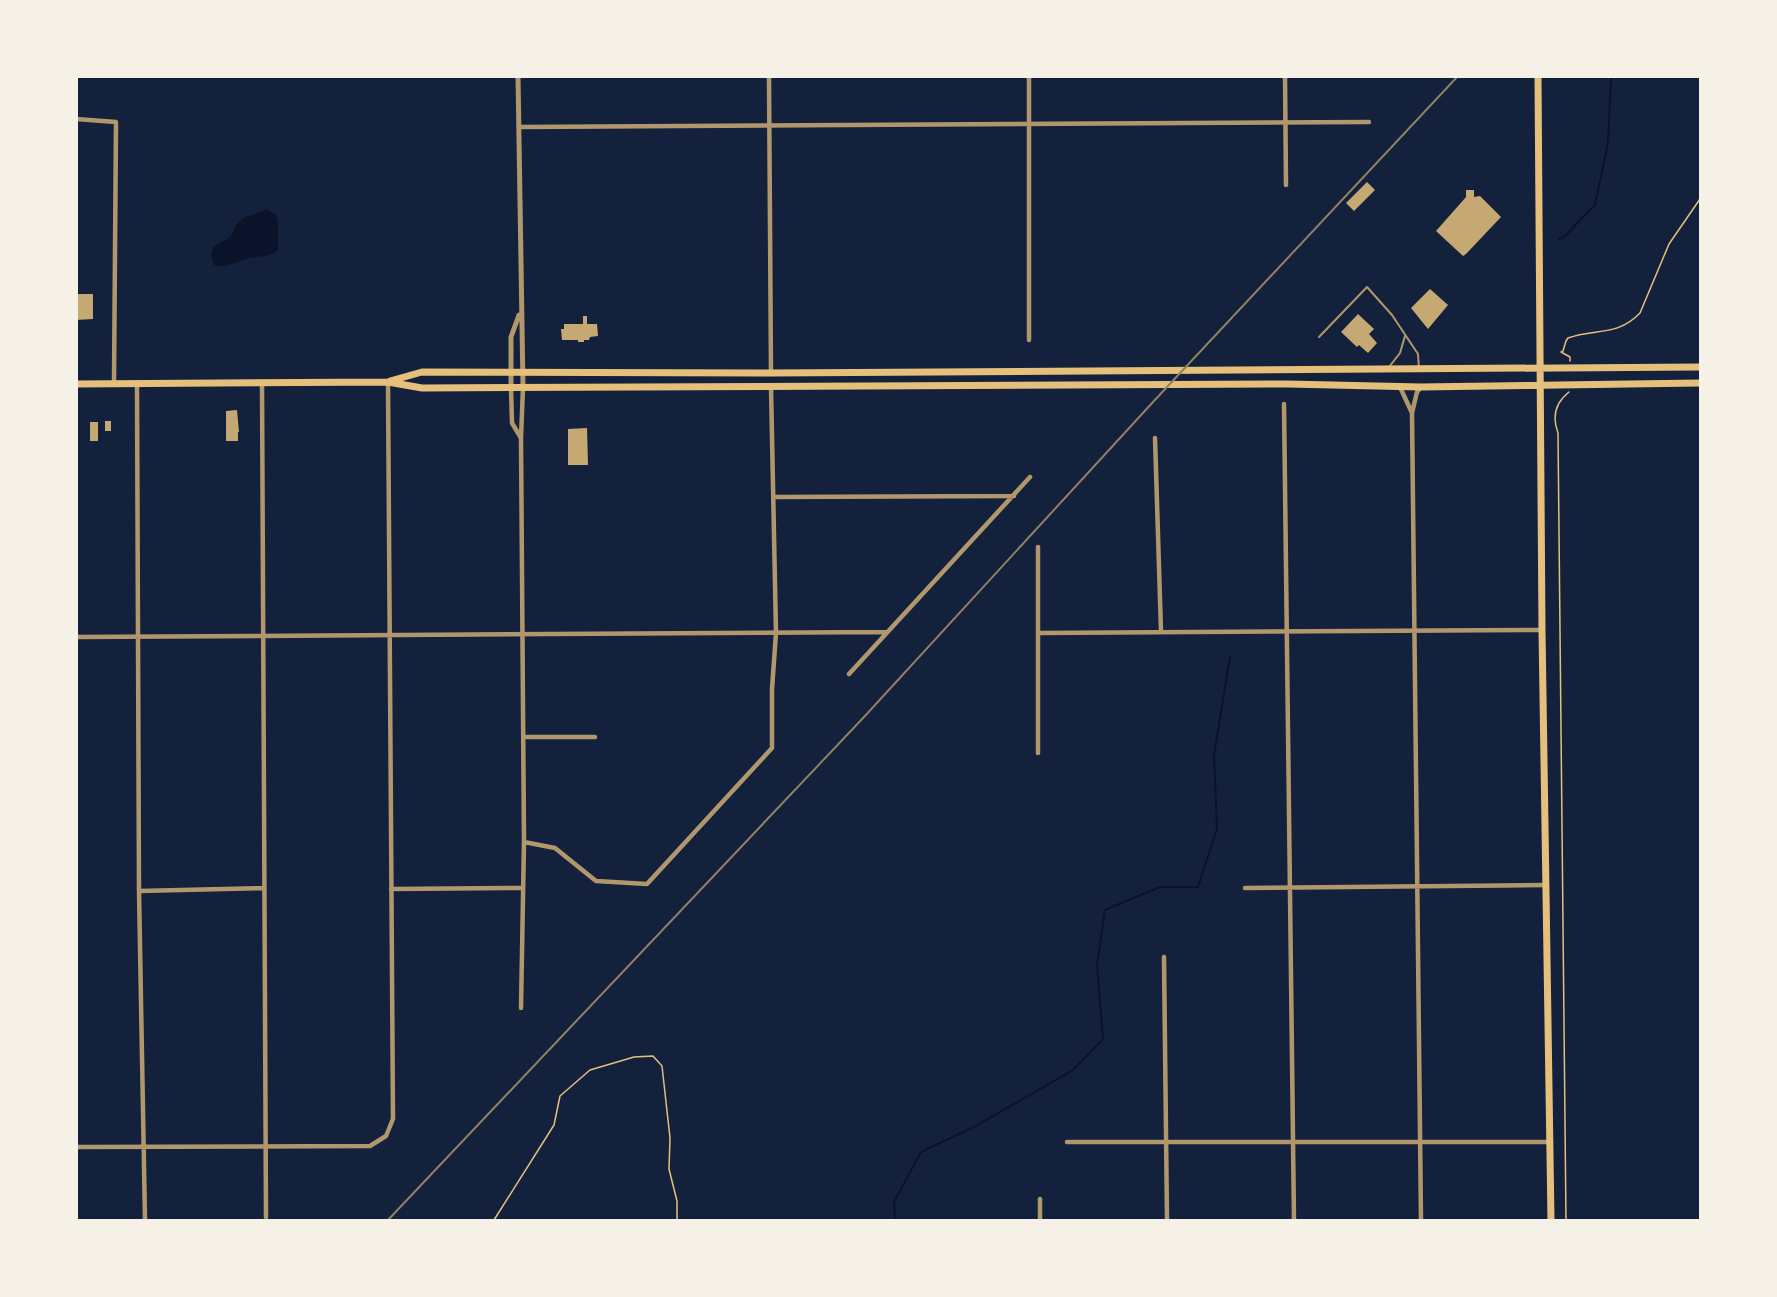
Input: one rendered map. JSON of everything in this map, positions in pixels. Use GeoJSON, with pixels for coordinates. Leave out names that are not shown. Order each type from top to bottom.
{"type":"FeatureCollection","features":[{"type":"Feature","properties":{"kind":"main road"},"geometry":{"type":"LineString","coordinates":[[1538,76],[1542,630],[1551,1221]]}},
{"type":"Feature","properties":{"kind":"main road"},"geometry":{"type":"LineString","coordinates":[[388,382],[422,372],[771,374],[1701,367]]}},
{"type":"Feature","properties":{"kind":"main road"},"geometry":{"type":"LineString","coordinates":[[76,384],[388,382],[423,388],[1288,384],[1421,387],[1701,383]]}},
{"type":"Feature","properties":{"kind":"street"},"geometry":{"type":"LineString","coordinates":[[518,76],[520,313],[523,372],[521,438],[525,842],[521,1008]]}},
{"type":"Feature","properties":{"kind":"street"},"geometry":{"type":"LineString","coordinates":[[769,76],[771,374]]}},
{"type":"Feature","properties":{"kind":"street"},"geometry":{"type":"LineString","coordinates":[[1029,76],[1029,340]]}},
{"type":"Feature","properties":{"kind":"street"},"geometry":{"type":"LineString","coordinates":[[1285,76],[1286,185]]}},
{"type":"Feature","properties":{"kind":"street"},"geometry":{"type":"LineString","coordinates":[[76,119],[116,122],[114,383]]}},
{"type":"Feature","properties":{"kind":"street"},"geometry":{"type":"LineString","coordinates":[[519,127],[1369,122]]}},
{"type":"Feature","properties":{"kind":"street"},"geometry":{"type":"LineString","coordinates":[[520,313],[511,337],[511,387],[512,423],[521,438]]}},
{"type":"Feature","properties":{"kind":"street"},"geometry":{"type":"LineString","coordinates":[[262,382],[266,1217]]}},
{"type":"Feature","properties":{"kind":"street"},"geometry":{"type":"LineString","coordinates":[[76,1147],[370,1146],[387,1136],[393,1119],[388,382]]}},
{"type":"Feature","properties":{"kind":"street"},"geometry":{"type":"LineString","coordinates":[[137,383],[140,891],[145,1221]]}},
{"type":"Feature","properties":{"kind":"street"},"geometry":{"type":"LineString","coordinates":[[525,842],[555,848],[596,881],[647,884],[772,748],[772,689],[776,633],[771,387]]}},
{"type":"Feature","properties":{"kind":"street"},"geometry":{"type":"LineString","coordinates":[[1400,387],[1412,413]]}},
{"type":"Feature","properties":{"kind":"street"},"geometry":{"type":"LineString","coordinates":[[1421,387],[1417,392],[1412,413],[1421,1221]]}},
{"type":"Feature","properties":{"kind":"street"},"geometry":{"type":"LineString","coordinates":[[1284,404],[1294,1221]]}},
{"type":"Feature","properties":{"kind":"street"},"geometry":{"type":"LineString","coordinates":[[1155,438],[1161,632]]}},
{"type":"Feature","properties":{"kind":"street"},"geometry":{"type":"LineString","coordinates":[[849,674],[1030,477]]}},
{"type":"Feature","properties":{"kind":"street"},"geometry":{"type":"LineString","coordinates":[[774,497],[1014,496]]}},
{"type":"Feature","properties":{"kind":"street"},"geometry":{"type":"LineString","coordinates":[[1038,547],[1038,753]]}},
{"type":"Feature","properties":{"kind":"street"},"geometry":{"type":"LineString","coordinates":[[1038,633],[1542,630]]}},
{"type":"Feature","properties":{"kind":"street"},"geometry":{"type":"LineString","coordinates":[[76,637],[887,632]]}},
{"type":"Feature","properties":{"kind":"street"},"geometry":{"type":"LineString","coordinates":[[524,737],[595,737]]}},
{"type":"Feature","properties":{"kind":"street"},"geometry":{"type":"LineString","coordinates":[[1245,888],[1546,885]]}},
{"type":"Feature","properties":{"kind":"street"},"geometry":{"type":"LineString","coordinates":[[140,891],[264,888]]}},
{"type":"Feature","properties":{"kind":"street"},"geometry":{"type":"LineString","coordinates":[[391,889],[523,888]]}},
{"type":"Feature","properties":{"kind":"street"},"geometry":{"type":"LineString","coordinates":[[1164,957],[1167,1221]]}},
{"type":"Feature","properties":{"kind":"street"},"geometry":{"type":"LineString","coordinates":[[1067,1142],[1550,1142]]}},
{"type":"Feature","properties":{"kind":"street"},"geometry":{"type":"LineString","coordinates":[[1040,1199],[1040,1221]]}},
{"type":"Feature","properties":{"kind":"lane"},"geometry":{"type":"LineString","coordinates":[[1319,337],[1367,287],[1392,315],[1418,354],[1419,369]]}},
{"type":"Feature","properties":{"kind":"lane"},"geometry":{"type":"LineString","coordinates":[[1388,369],[1400,353],[1405,336]]}},
{"type":"Feature","properties":{"kind":"path"},"geometry":{"type":"LineString","coordinates":[[1570,357],[1561,352],[1568,338],[1617,328],[1632,321],[1640,313],[1669,244],[1701,199]]}},
{"type":"Feature","properties":{"kind":"path"},"geometry":{"type":"LineString","coordinates":[[1566,1221],[1558,433],[1555,425],[1558,402],[1570,391]]}},
{"type":"Feature","properties":{"kind":"path"},"geometry":{"type":"LineString","coordinates":[[494,1221],[554,1125],[560,1096],[590,1070],[634,1057],[652,1056],[662,1066],[670,1138],[669,1169],[677,1201],[677,1221]]}},
{"type":"Feature","properties":{"kind":"water"},"geometry":{"type":"Polygon","coordinates":[[[267,209],[276,215],[278,250],[268,256],[249,258],[227,265],[214,265],[211,255],[213,247],[227,239],[243,218],[267,209]]]}},
{"type":"Feature","properties":{"kind":"building"},"geometry":{"type":"Polygon","coordinates":[[[1367,182],[1375,190],[1354,211],[1346,203],[1367,182]]]}},
{"type":"Feature","properties":{"kind":"building"},"geometry":{"type":"Polygon","coordinates":[[[1466,190],[1474,190],[1474,197],[1480,196],[1501,217],[1463,256],[1436,231],[1466,197],[1466,190]]]}},
{"type":"Feature","properties":{"kind":"building"},"geometry":{"type":"Polygon","coordinates":[[[1430,289],[1448,305],[1428,329],[1411,308],[1430,289]]]}},
{"type":"Feature","properties":{"kind":"building"},"geometry":{"type":"Polygon","coordinates":[[[76,294],[93,294],[93,319],[76,320],[76,294]]]}},
{"type":"Feature","properties":{"kind":"building"},"geometry":{"type":"Polygon","coordinates":[[[1358,314],[1374,329],[1369,334],[1377,343],[1368,353],[1359,345],[1357,347],[1341,332],[1358,314]]]}},
{"type":"Feature","properties":{"kind":"building"},"geometry":{"type":"Polygon","coordinates":[[[583,316],[587,316],[587,324],[597,324],[598,336],[590,337],[584,342],[562,340],[561,329],[564,329],[564,324],[583,324],[583,316]]]}},
{"type":"Feature","properties":{"kind":"building"},"geometry":{"type":"Polygon","coordinates":[[[237,410],[238,441],[226,441],[226,411],[237,410]]]}},
{"type":"Feature","properties":{"kind":"building"},"geometry":{"type":"Polygon","coordinates":[[[105,421],[111,421],[111,431],[105,431],[105,421]]]}},
{"type":"Feature","properties":{"kind":"building"},"geometry":{"type":"Polygon","coordinates":[[[90,422],[98,422],[98,441],[90,441],[90,422]]]}},
{"type":"Feature","properties":{"kind":"building"},"geometry":{"type":"Polygon","coordinates":[[[587,428],[588,465],[568,465],[568,429],[587,428]]]}},
{"type":"Feature","properties":{"kind":"waterway"},"geometry":{"type":"LineString","coordinates":[[1559,239],[1563,238],[1595,205],[1608,143],[1611,76]]}},
{"type":"Feature","properties":{"kind":"waterway"},"geometry":{"type":"LineString","coordinates":[[895,1220],[894,1202],[921,1152],[974,1127],[1073,1070],[1103,1039],[1097,965],[1105,910],[1160,887],[1198,887],[1217,829],[1214,755],[1230,657]]}},
{"type":"Feature","properties":{"kind":"railway"},"geometry":{"type":"LineString","coordinates":[[388,1220],[864,717],[1153,402],[1458,76]]}}]}
